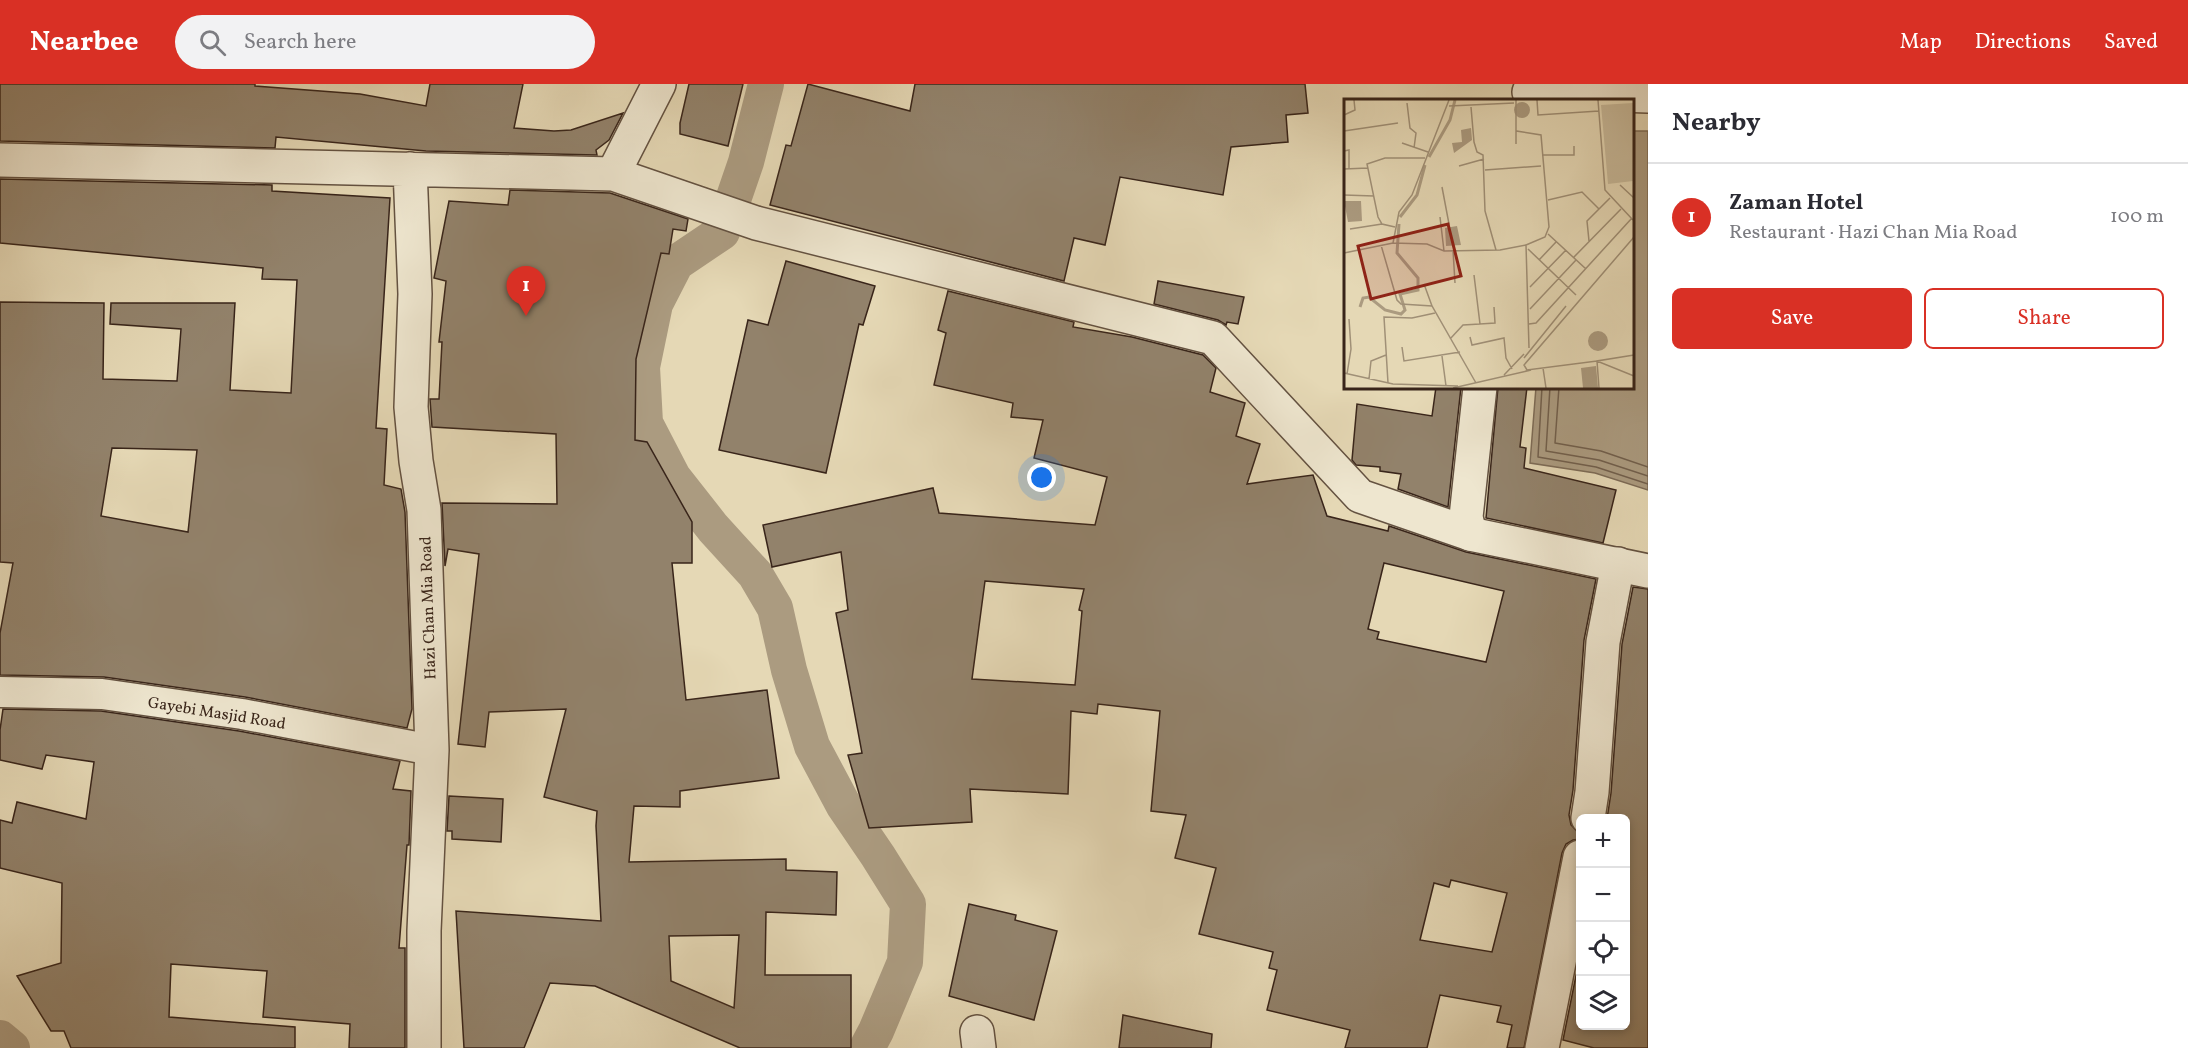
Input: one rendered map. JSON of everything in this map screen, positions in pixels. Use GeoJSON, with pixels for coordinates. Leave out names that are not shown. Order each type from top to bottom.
{"type":"FeatureCollection","features":[{"type":"Feature","properties":{"kind":"street"},"geometry":{"type":"LineString","coordinates":[[613,174],[659,84]]}},
{"type":"Feature","properties":{"kind":"street"},"geometry":{"type":"LineString","coordinates":[[1529,92],[1648,96]]}},
{"type":"Feature","properties":{"kind":"street"},"geometry":{"type":"LineString","coordinates":[[0,160],[613,174],[756,222],[1213,338],[1360,496],[1470,534],[1633,568],[1603,642],[1593,792],[1589,814]]}},
{"type":"Feature","properties":{"kind":"street","name":"Hazi Chan Mia Road"},"geometry":{"type":"LineString","coordinates":[[410,169],[415,294],[411,407],[416,461],[424,510],[432,750],[424,931],[424,1048]]}},
{"type":"Feature","properties":{"kind":"street"},"geometry":{"type":"LineString","coordinates":[[1470,534],[1466,517],[1480,388]]}},
{"type":"Feature","properties":{"kind":"street","name":"Gayebi Masjid Road"},"geometry":{"type":"LineString","coordinates":[[0,692],[102,694],[242,714],[432,750]]}},
{"type":"Feature","properties":{"kind":"street"},"geometry":{"type":"LineString","coordinates":[[1542,1048],[1579,868]]}},
{"type":"Feature","properties":{"kind":"water"},"geometry":{"type":"Polygon","coordinates":[[[1633,131],[1648,131],[1648,490],[1595,473],[1530,463],[1536,388],[1633,388],[1633,131]]]}},
{"type":"Feature","properties":{"kind":"building"},"geometry":{"type":"Polygon","coordinates":[[[0,84],[255,84],[255,86],[360,94],[426,106],[430,84],[523,84],[514,128],[571,130],[623,113],[609,140],[596,150],[597,155],[426,151],[276,137],[275,148],[0,141],[0,84]]]}},
{"type":"Feature","properties":{"kind":"building"},"geometry":{"type":"Polygon","coordinates":[[[689,84],[743,84],[728,146],[680,134],[680,123],[689,84]]]}},
{"type":"Feature","properties":{"kind":"building"},"geometry":{"type":"Polygon","coordinates":[[[808,84],[910,111],[915,84],[1305,84],[1308,113],[1286,115],[1288,142],[1231,147],[1223,195],[1120,177],[1105,245],[1074,238],[1064,281],[770,205],[786,145],[791,146],[808,84]]]}},
{"type":"Feature","properties":{"kind":"building"},"geometry":{"type":"Polygon","coordinates":[[[0,179],[272,185],[272,191],[390,198],[376,428],[387,429],[384,485],[401,489],[405,512],[412,709],[407,728],[245,697],[104,677],[0,675],[0,633],[13,563],[0,562],[0,302],[104,303],[103,379],[177,381],[181,329],[110,324],[111,303],[235,303],[230,390],[291,393],[297,280],[262,279],[263,268],[0,243],[0,179]],[[112,448],[101,516],[188,532],[197,450],[112,448]]]}},
{"type":"Feature","properties":{"kind":"building"},"geometry":{"type":"Polygon","coordinates":[[[510,190],[610,193],[688,219],[686,231],[673,229],[669,254],[661,253],[636,359],[635,440],[647,442],[692,522],[692,563],[672,563],[686,700],[767,690],[779,778],[680,791],[680,807],[634,806],[629,862],[786,859],[786,870],[837,872],[836,915],[766,912],[765,975],[851,975],[851,1048],[740,1048],[595,986],[550,983],[524,1048],[464,1048],[456,911],[601,921],[597,811],[544,797],[566,709],[489,712],[485,747],[458,744],[479,554],[448,549],[445,566],[442,503],[557,504],[556,434],[432,427],[430,399],[439,399],[442,342],[439,342],[446,281],[434,278],[449,201],[508,205],[510,190]],[[739,935],[669,936],[671,981],[734,1008],[739,935]]]}},
{"type":"Feature","properties":{"kind":"building"},"geometry":{"type":"Polygon","coordinates":[[[786,261],[875,286],[863,325],[859,324],[826,473],[719,450],[748,320],[768,325],[786,261]]]}},
{"type":"Feature","properties":{"kind":"building"},"geometry":{"type":"Polygon","coordinates":[[[1158,281],[1244,297],[1238,324],[1227,322],[1226,325],[1218,320],[1154,304],[1158,281]]]}},
{"type":"Feature","properties":{"kind":"building"},"geometry":{"type":"Polygon","coordinates":[[[948,291],[1074,322],[1073,327],[1132,337],[1203,355],[1216,368],[1210,392],[1245,403],[1236,436],[1260,444],[1247,484],[1313,475],[1327,516],[1388,531],[1389,526],[1466,552],[1596,579],[1584,640],[1573,790],[1569,815],[1571,825],[1576,830],[1576,840],[1566,844],[1562,853],[1524,1048],[1507,1048],[1512,1025],[1497,1022],[1501,1006],[1440,995],[1427,1048],[1345,1048],[1350,1030],[1267,1010],[1277,970],[1269,968],[1273,952],[1199,934],[1216,868],[1175,858],[1186,815],[1151,811],[1160,711],[1098,704],[1097,714],[1071,711],[1068,794],[970,789],[972,822],[869,828],[848,755],[862,753],[836,613],[848,610],[841,552],[772,567],[763,525],[933,488],[939,513],[1095,525],[1107,477],[1034,458],[1043,420],[1011,417],[1013,403],[934,385],[946,333],[938,330],[948,291]],[[1384,563],[1368,629],[1379,632],[1377,639],[1486,662],[1504,591],[1384,563]],[[985,581],[972,679],[1075,685],[1082,611],[1079,610],[1084,589],[985,581]],[[1451,880],[1449,887],[1434,883],[1420,940],[1492,952],[1507,893],[1451,880]]]}},
{"type":"Feature","properties":{"kind":"building"},"geometry":{"type":"Polygon","coordinates":[[[1436,388],[1461,388],[1448,507],[1398,489],[1401,474],[1380,471],[1380,467],[1356,465],[1352,460],[1357,404],[1432,416],[1436,388]]]}},
{"type":"Feature","properties":{"kind":"building"},"geometry":{"type":"Polygon","coordinates":[[[1498,388],[1527,388],[1520,447],[1526,448],[1524,468],[1616,490],[1603,543],[1486,518],[1498,388]]]}},
{"type":"Feature","properties":{"kind":"building"},"geometry":{"type":"Polygon","coordinates":[[[1633,587],[1648,589],[1648,1048],[1594,1048],[1563,1040],[1576,976],[1576,1030],[1630,1030],[1630,814],[1608,814],[1622,644],[1633,587]]]}},
{"type":"Feature","properties":{"kind":"building"},"geometry":{"type":"Polygon","coordinates":[[[3,709],[101,711],[239,731],[400,761],[393,789],[411,791],[409,845],[407,845],[399,948],[405,948],[405,1048],[349,1048],[350,1024],[263,1017],[267,971],[171,964],[169,1017],[295,1027],[295,1048],[71,1048],[64,1031],[51,1031],[17,976],[61,963],[62,883],[0,868],[0,820],[12,823],[17,802],[86,819],[94,762],[46,755],[42,769],[0,760],[3,709]]]}},
{"type":"Feature","properties":{"kind":"building"},"geometry":{"type":"Polygon","coordinates":[[[449,796],[503,799],[501,842],[452,839],[452,831],[447,831],[449,796]]]}},
{"type":"Feature","properties":{"kind":"building"},"geometry":{"type":"Polygon","coordinates":[[[969,904],[1016,915],[1015,920],[1057,931],[1034,1020],[949,996],[969,904]]]}},
{"type":"Feature","properties":{"kind":"building"},"geometry":{"type":"Polygon","coordinates":[[[1123,1015],[1212,1034],[1211,1048],[1119,1048],[1123,1015]]]}},
{"type":"Feature","properties":{"kind":"waterway"},"geometry":{"type":"LineString","coordinates":[[766,84],[746,162],[722,232],[676,263],[655,304],[642,367],[645,423],[673,477],[713,528],[755,574],[775,608],[789,670],[812,746],[844,806],[908,904],[905,962],[867,1048]]}},
{"type":"Feature","properties":{"kind":"waterway"},"geometry":{"type":"LineString","coordinates":[[0,1038],[12,1048]]}},
{"type":"Feature","properties":{"kind":"place","name":"Zaman Hotel"},"geometry":{"type":"Point","coordinates":[526,316]}}]}
